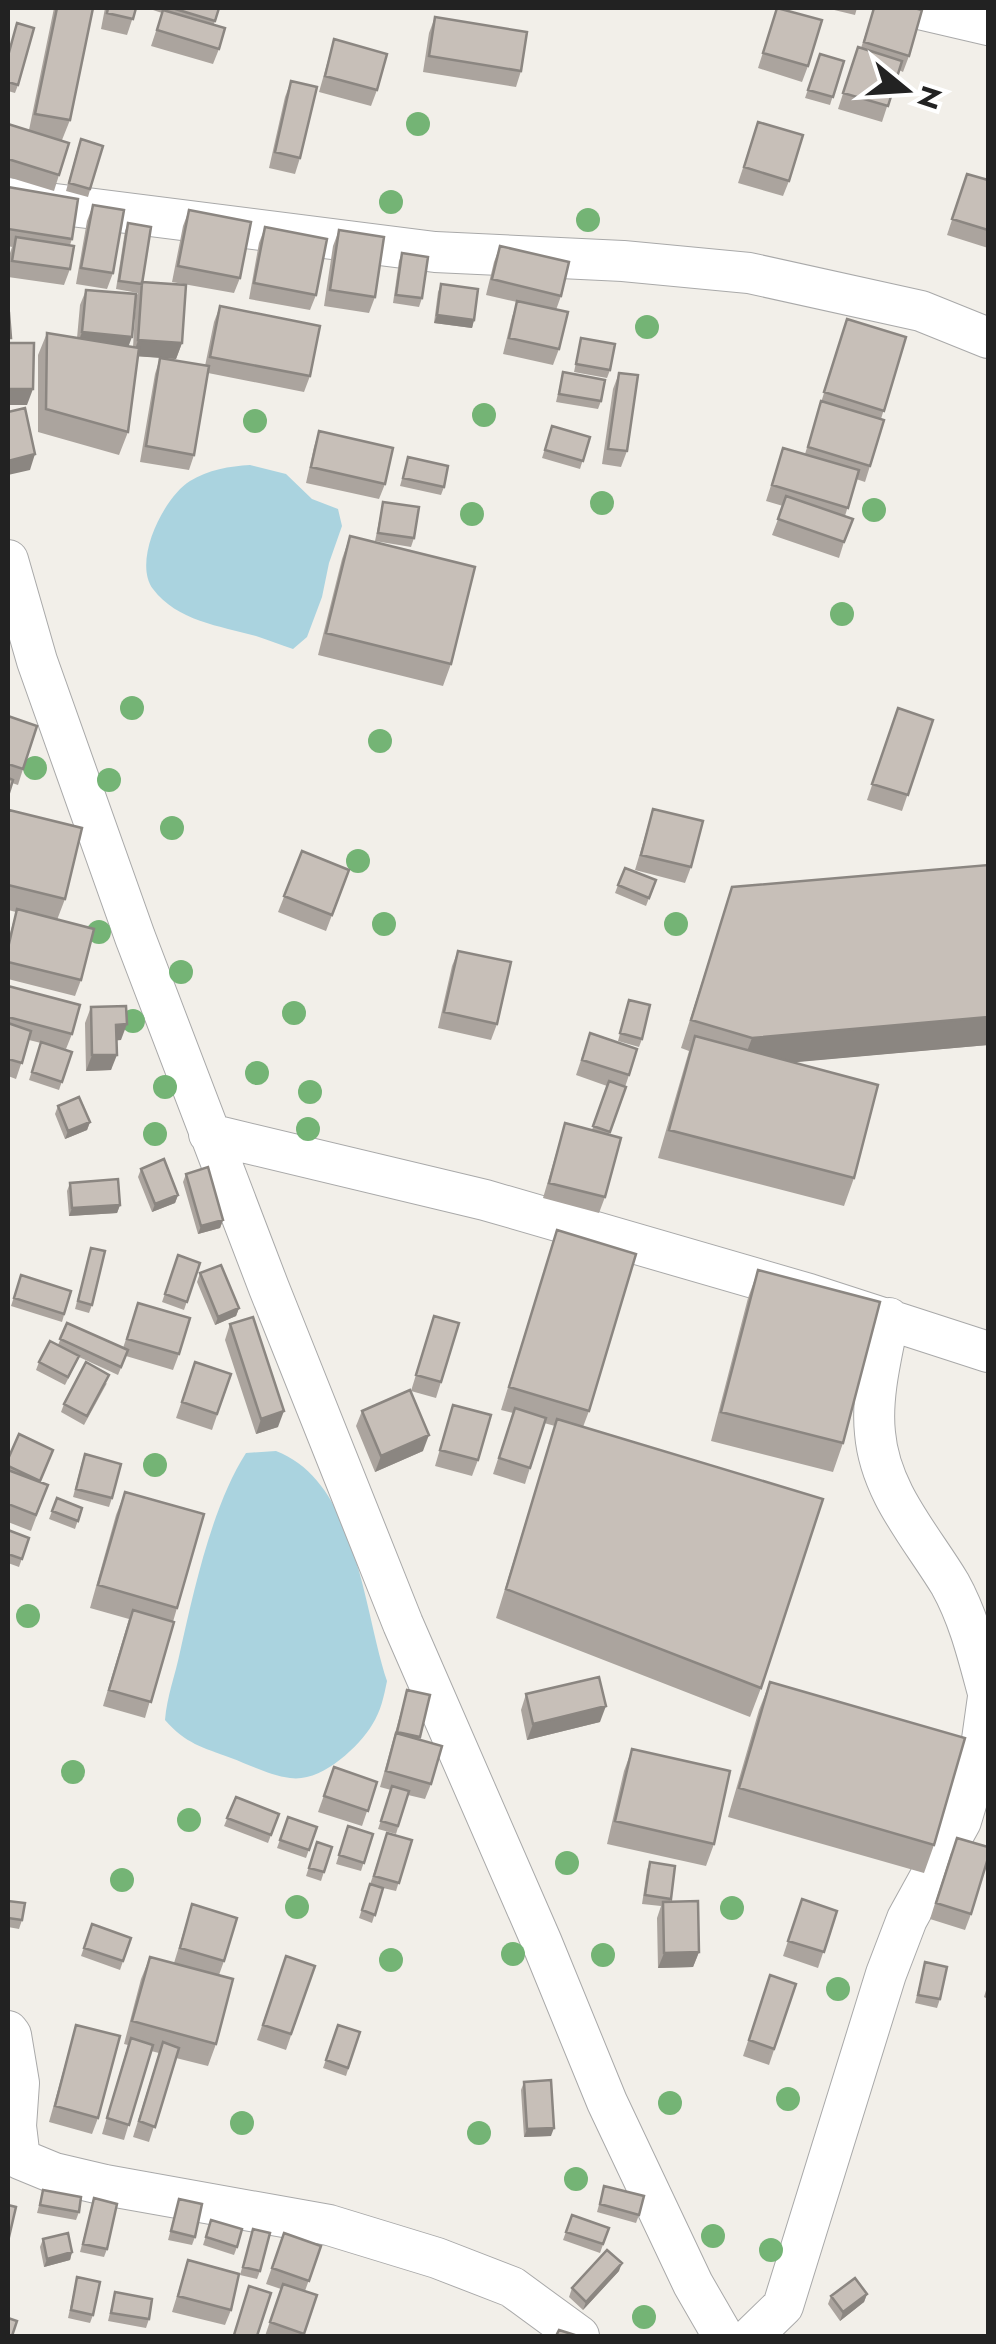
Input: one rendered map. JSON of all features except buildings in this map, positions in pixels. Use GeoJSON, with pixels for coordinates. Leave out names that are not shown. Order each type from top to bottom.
{"type":"FeatureCollection","features":[{"type":"Feature","properties":{"kind":"street"},"geometry":{"type":"LineString","coordinates":[[914,8],[988,25]]}},
{"type":"Feature","properties":{"kind":"street"},"geometry":{"type":"LineString","coordinates":[[8,198],[398,248],[624,261],[749,274],[921,312],[988,338]]}},
{"type":"Feature","properties":{"kind":"street"},"geometry":{"type":"LineString","coordinates":[[8,560],[37,662],[209,1134],[403,1624],[607,2102],[693,2284],[724,2336]]}},
{"type":"Feature","properties":{"kind":"street"},"geometry":{"type":"LineString","coordinates":[[209,1134],[485,1200],[889,1318],[988,1352]]}},
{"type":"Feature","properties":{"kind":"street"},"geometry":{"type":"LineString","coordinates":[[752,2336],[783,2306],[886,1974],[907,1919],[961,1821],[979,1762],[988,1695],[972,1632],[950,1585],[913,1531],[889,1485],[874,1433],[879,1370],[889,1318]]}},
{"type":"Feature","properties":{"kind":"street"},"geometry":{"type":"LineString","coordinates":[[8,2031],[12,2035],[19,2084],[16,2126],[20,2158],[54,2173],[106,2185],[329,2225],[437,2258],[512,2287],[579,2336]]}},
{"type":"Feature","properties":{"kind":"water"},"geometry":{"type":"Polygon","coordinates":[[[250,465],[286,474],[312,499],[338,509],[342,526],[307,637],[293,649],[187,615],[163,600],[147,577],[146,563],[154,531],[180,489],[212,471],[250,465]]]}},
{"type":"Feature","properties":{"kind":"water"},"geometry":{"type":"Polygon","coordinates":[[[276,1451],[303,1467],[324,1490],[340,1518],[363,1585],[387,1681],[378,1714],[358,1744],[337,1762],[302,1778],[275,1775],[203,1747],[187,1740],[165,1720],[198,1576],[223,1498],[246,1453],[276,1451]]]}}]}
